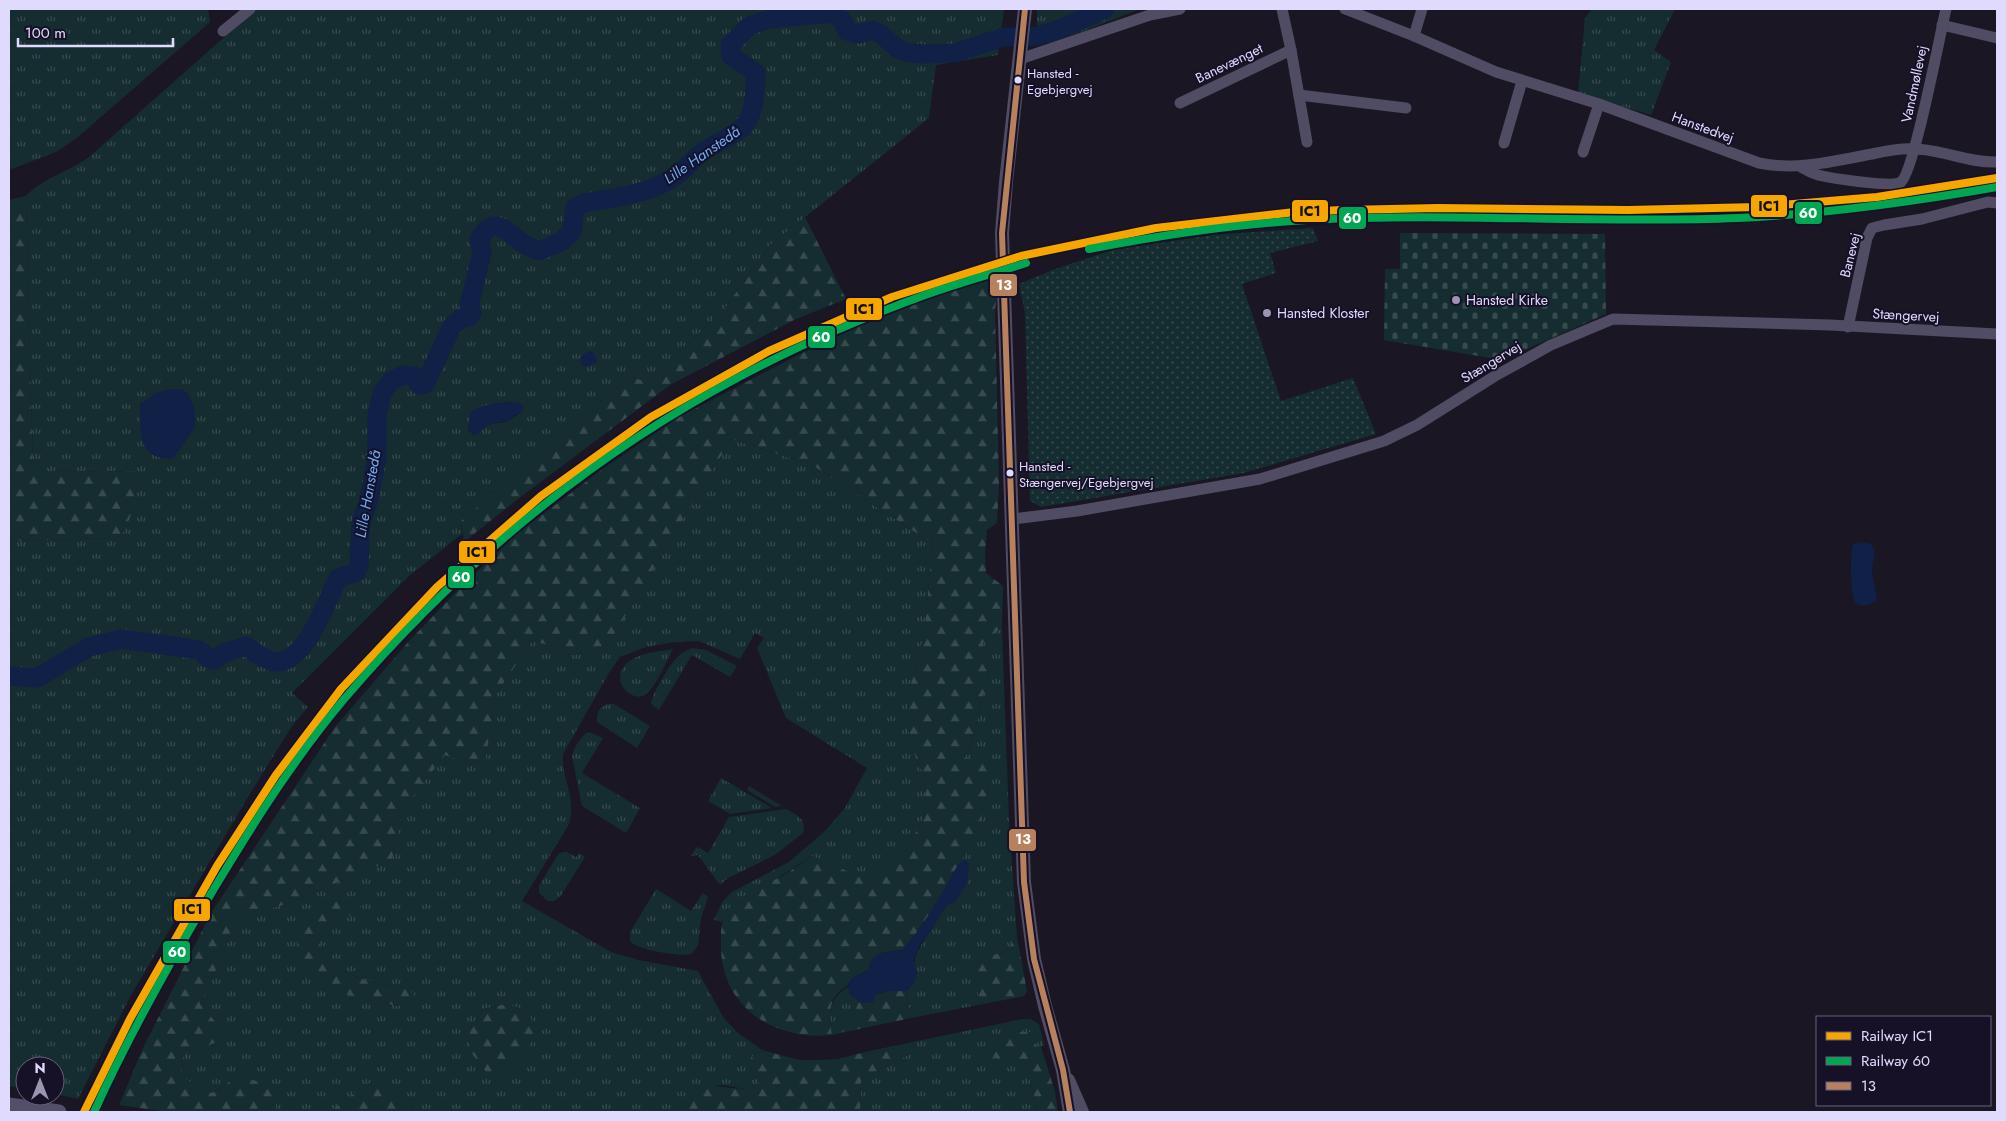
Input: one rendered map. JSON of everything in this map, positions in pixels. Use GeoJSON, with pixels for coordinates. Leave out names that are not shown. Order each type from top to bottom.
{"type":"FeatureCollection","features":[{"type":"Feature","properties":{"kind":"main road"},"geometry":{"type":"LineString","coordinates":[[9,1105],[59,1112]]}},
{"type":"Feature","properties":{"kind":"street"},"geometry":{"type":"LineString","coordinates":[[223,31],[250,9]]}},
{"type":"Feature","properties":{"kind":"street"},"geometry":{"type":"LineString","coordinates":[[1021,53],[1150,15],[1180,9]]}},
{"type":"Feature","properties":{"kind":"street"},"geometry":{"type":"LineString","coordinates":[[1282,9],[1291,50],[1306,142]]}},
{"type":"Feature","properties":{"kind":"street","name":"Hanstedvej"},"geometry":{"type":"LineString","coordinates":[[1345,9],[1414,36],[1496,72],[1599,104],[1759,163],[1777,167],[1800,167],[1915,148],[1984,162],[1997,162]]}},
{"type":"Feature","properties":{"kind":"street"},"geometry":{"type":"LineString","coordinates":[[1414,36],[1422,9]]}},
{"type":"Feature","properties":{"kind":"street","name":"Vandmøllevej"},"geometry":{"type":"LineString","coordinates":[[1915,148],[1946,9]]}},
{"type":"Feature","properties":{"kind":"street"},"geometry":{"type":"LineString","coordinates":[[1025,15],[1002,233],[1024,882],[1034,959],[1063,1070],[1070,1112]]}},
{"type":"Feature","properties":{"kind":"street"},"geometry":{"type":"LineString","coordinates":[[1942,25],[1997,38]]}},
{"type":"Feature","properties":{"kind":"street","name":"Banevænget"},"geometry":{"type":"LineString","coordinates":[[1180,103],[1291,50]]}},
{"type":"Feature","properties":{"kind":"street"},"geometry":{"type":"LineString","coordinates":[[1504,143],[1522,81]]}},
{"type":"Feature","properties":{"kind":"street"},"geometry":{"type":"LineString","coordinates":[[1299,95],[1406,108]]}},
{"type":"Feature","properties":{"kind":"street"},"geometry":{"type":"LineString","coordinates":[[1583,152],[1599,104]]}},
{"type":"Feature","properties":{"kind":"street","name":"Hanstedvej"},"geometry":{"type":"LineString","coordinates":[[1800,167],[1817,175],[1893,185],[1901,183],[1906,175],[1915,148]]}},
{"type":"Feature","properties":{"kind":"street","name":"Banevej"},"geometry":{"type":"LineString","coordinates":[[1848,327],[1867,238],[1872,228],[1922,219],[1988,202],[1997,203]]}},
{"type":"Feature","properties":{"kind":"street","name":"Stængervej"},"geometry":{"type":"LineString","coordinates":[[1013,519],[1077,511],[1260,479],[1384,440],[1417,425],[1495,376],[1551,344],[1613,319],[1821,325],[1997,334]]}},
{"type":"Feature","properties":{"kind":"street"},"geometry":{"type":"LineString","coordinates":[[1063,1070],[1076,1095],[1082,1112]]}},
{"type":"Feature","properties":{"kind":"green space"},"geometry":{"type":"Polygon","coordinates":[[[9,9],[208,9],[210,22],[78,137],[56,152],[9,170],[9,9]]]}},
{"type":"Feature","properties":{"kind":"green space"},"geometry":{"type":"Polygon","coordinates":[[[256,9],[1004,9],[998,55],[936,65],[929,118],[769,246],[725,308],[649,382],[630,377],[461,521],[462,534],[409,576],[292,693],[308,707],[292,726],[251,792],[130,997],[78,1099],[65,1096],[65,1056],[15,1056],[15,1087],[9,1086],[9,582],[15,582],[15,541],[111,538],[136,471],[33,472],[26,196],[40,184],[89,157],[256,9]],[[512,402],[492,404],[483,429],[487,425],[505,422],[522,412],[512,402]]]}},
{"type":"Feature","properties":{"kind":"green space"},"geometry":{"type":"Polygon","coordinates":[[[1037,9],[1140,9],[1084,31],[1037,45],[1037,9]]]}},
{"type":"Feature","properties":{"kind":"green space"},"geometry":{"type":"Polygon","coordinates":[[[1592,9],[1675,9],[1654,50],[1671,62],[1651,115],[1578,93],[1585,18],[1592,9]]]}},
{"type":"Feature","properties":{"kind":"green space"},"geometry":{"type":"Polygon","coordinates":[[[26,196],[33,472],[136,471],[137,500],[124,532],[111,538],[15,541],[15,583],[9,582],[9,200],[26,196]]]}},
{"type":"Feature","properties":{"kind":"green space"},"geometry":{"type":"Polygon","coordinates":[[[805,217],[846,299],[796,319],[670,385],[464,542],[461,521],[630,377],[649,382],[725,308],[769,246],[805,217]]]}},
{"type":"Feature","properties":{"kind":"green space"},"geometry":{"type":"Polygon","coordinates":[[[1313,228],[1318,241],[1270,253],[1276,273],[1242,284],[1281,401],[1353,378],[1376,434],[1244,473],[1041,507],[1030,501],[1025,313],[1019,284],[1055,269],[1113,250],[1213,235],[1313,228]]]}},
{"type":"Feature","properties":{"kind":"green space"},"geometry":{"type":"Polygon","coordinates":[[[1400,233],[1605,234],[1606,314],[1502,360],[1384,340],[1385,269],[1400,269],[1400,233]]]}},
{"type":"Feature","properties":{"kind":"green space"},"geometry":{"type":"Polygon","coordinates":[[[999,275],[995,309],[999,484],[997,523],[987,530],[985,553],[986,573],[1003,586],[1002,627],[983,643],[988,676],[974,734],[965,757],[990,765],[989,786],[977,835],[932,910],[902,950],[881,953],[868,970],[851,979],[835,997],[830,1013],[832,1035],[791,1033],[756,1017],[742,1004],[731,989],[724,970],[721,930],[726,912],[736,901],[784,875],[812,856],[861,877],[879,871],[908,848],[922,820],[925,806],[926,778],[916,759],[908,728],[908,693],[925,629],[932,543],[812,465],[731,439],[608,645],[574,655],[533,640],[496,694],[484,769],[445,755],[404,808],[392,860],[280,906],[237,915],[223,955],[200,1004],[219,1026],[223,1039],[205,1047],[184,1050],[181,1077],[212,1093],[237,1077],[262,1082],[276,1095],[276,1112],[167,1112],[119,1105],[143,1048],[211,913],[335,727],[409,641],[465,583],[518,533],[604,468],[679,417],[806,351],[866,323],[949,290],[999,275]]]}},
{"type":"Feature","properties":{"kind":"green space"},"geometry":{"type":"Polygon","coordinates":[[[731,439],[812,465],[932,543],[925,629],[908,693],[908,728],[916,759],[926,778],[925,806],[922,820],[908,848],[879,871],[861,877],[812,856],[727,910],[722,922],[714,920],[722,902],[732,892],[789,862],[825,831],[845,808],[867,768],[786,718],[757,648],[764,638],[755,633],[740,659],[699,641],[675,642],[646,647],[620,657],[563,754],[571,816],[568,826],[522,901],[611,952],[638,960],[698,971],[723,1017],[738,1033],[762,1050],[751,1057],[751,1069],[760,1085],[746,1088],[718,1085],[694,1093],[686,1112],[413,1112],[411,1105],[335,1108],[335,1112],[276,1112],[276,1095],[237,1077],[212,1093],[181,1077],[184,1050],[205,1047],[219,1026],[200,1004],[223,955],[237,915],[280,906],[392,860],[404,808],[445,754],[484,768],[496,694],[533,640],[574,655],[608,645],[731,439]],[[349,916],[301,921],[318,982],[355,996],[398,1006],[409,989],[376,983],[353,975],[333,964],[323,953],[319,939],[327,924],[349,916]],[[507,1004],[483,1009],[470,1029],[470,1051],[486,1072],[507,1004]]]}},
{"type":"Feature","properties":{"kind":"green space"},"geometry":{"type":"Polygon","coordinates":[[[1002,627],[1009,822],[1017,937],[1004,952],[981,959],[972,975],[979,986],[978,997],[983,1004],[911,1018],[906,991],[915,979],[916,955],[946,907],[955,902],[965,860],[959,863],[977,835],[989,786],[989,765],[965,758],[974,734],[988,676],[983,643],[1002,627]]]}},
{"type":"Feature","properties":{"kind":"green space"},"geometry":{"type":"Polygon","coordinates":[[[692,648],[706,650],[737,666],[730,677],[692,655],[659,710],[651,703],[659,684],[677,658],[683,652],[692,648]]]}},
{"type":"Feature","properties":{"kind":"green space"},"geometry":{"type":"Polygon","coordinates":[[[673,649],[657,681],[649,692],[638,697],[626,691],[620,677],[622,670],[628,662],[639,656],[673,649]]]}},
{"type":"Feature","properties":{"kind":"green space"},"geometry":{"type":"Polygon","coordinates":[[[608,704],[614,704],[650,726],[637,748],[597,722],[599,711],[608,704]]]}},
{"type":"Feature","properties":{"kind":"green space"},"geometry":{"type":"Polygon","coordinates":[[[589,732],[603,738],[582,773],[640,808],[626,833],[582,806],[572,756],[578,742],[589,732]]]}},
{"type":"Feature","properties":{"kind":"green space"},"geometry":{"type":"Polygon","coordinates":[[[721,778],[772,808],[730,814],[708,801],[721,778]]]}},
{"type":"Feature","properties":{"kind":"green space"},"geometry":{"type":"Polygon","coordinates":[[[749,786],[782,806],[775,807],[747,790],[749,786]]]}},
{"type":"Feature","properties":{"kind":"green space"},"geometry":{"type":"Polygon","coordinates":[[[786,809],[800,818],[804,824],[803,833],[775,855],[728,878],[720,885],[698,855],[691,856],[698,847],[708,853],[729,817],[786,809]]]}},
{"type":"Feature","properties":{"kind":"green space"},"geometry":{"type":"Polygon","coordinates":[[[563,852],[576,857],[579,853],[585,857],[560,897],[554,901],[548,901],[539,893],[539,886],[558,854],[563,852]]]}},
{"type":"Feature","properties":{"kind":"green space"},"geometry":{"type":"Polygon","coordinates":[[[656,889],[691,911],[703,893],[708,897],[701,918],[698,946],[691,954],[678,955],[659,952],[641,947],[630,941],[630,932],[656,889]]]}},
{"type":"Feature","properties":{"kind":"green space"},"geometry":{"type":"Polygon","coordinates":[[[345,898],[358,900],[361,907],[349,916],[327,924],[319,939],[325,955],[333,964],[353,975],[376,983],[409,989],[415,997],[412,1007],[377,1002],[329,988],[313,978],[302,964],[297,946],[298,929],[301,921],[309,913],[345,898]]]}},
{"type":"Feature","properties":{"kind":"green space"},"geometry":{"type":"Polygon","coordinates":[[[1017,937],[1027,991],[1024,996],[983,1004],[978,998],[979,986],[972,975],[981,959],[1004,952],[1017,937]]]}},
{"type":"Feature","properties":{"kind":"green space"},"geometry":{"type":"Polygon","coordinates":[[[848,987],[850,995],[857,998],[859,1002],[845,1032],[832,1035],[830,1014],[833,1002],[848,987]]]}},
{"type":"Feature","properties":{"kind":"green space"},"geometry":{"type":"Polygon","coordinates":[[[890,991],[906,991],[911,1018],[845,1032],[859,1002],[868,1003],[877,994],[890,991]]]}},
{"type":"Feature","properties":{"kind":"green space"},"geometry":{"type":"Polygon","coordinates":[[[507,1004],[528,1010],[533,1023],[534,1033],[524,1054],[499,1077],[486,1072],[470,1051],[470,1029],[483,1009],[507,1004]]]}},
{"type":"Feature","properties":{"kind":"green space"},"geometry":{"type":"Polygon","coordinates":[[[1030,1019],[1039,1024],[1044,1045],[1041,1047],[1033,1043],[989,1055],[1027,1067],[1036,1112],[860,1112],[861,1079],[910,1054],[895,1048],[876,1053],[865,1052],[1030,1019]]]}},
{"type":"Feature","properties":{"kind":"green space"},"geometry":{"type":"Polygon","coordinates":[[[1014,1028],[1021,1032],[1030,1032],[1033,1043],[1041,1047],[1055,1092],[1058,1112],[1036,1112],[1027,1067],[989,1056],[994,1041],[1004,1032],[1014,1028]]]}},
{"type":"Feature","properties":{"kind":"green space"},"geometry":{"type":"Polygon","coordinates":[[[895,1048],[906,1048],[911,1052],[861,1079],[860,1112],[686,1112],[694,1093],[703,1085],[740,1089],[760,1085],[751,1069],[751,1057],[762,1050],[799,1060],[820,1060],[838,1059],[865,1052],[876,1053],[895,1048]]]}},
{"type":"Feature","properties":{"kind":"green space"},"geometry":{"type":"Polygon","coordinates":[[[368,1083],[401,1096],[411,1106],[413,1112],[335,1112],[335,1108],[368,1083]]]}},
{"type":"Feature","properties":{"kind":"water"},"geometry":{"type":"Polygon","coordinates":[[[590,351],[595,354],[597,362],[589,366],[582,366],[580,360],[582,355],[590,351]]]}},
{"type":"Feature","properties":{"kind":"water"},"geometry":{"type":"Polygon","coordinates":[[[170,389],[182,389],[188,394],[194,406],[195,427],[174,458],[162,458],[153,455],[143,443],[140,425],[140,404],[156,393],[170,389]]]}},
{"type":"Feature","properties":{"kind":"water"},"geometry":{"type":"Polygon","coordinates":[[[519,403],[524,407],[522,412],[515,415],[511,420],[487,425],[478,434],[473,435],[468,430],[470,413],[490,404],[519,403]]]}},
{"type":"Feature","properties":{"kind":"water"},"geometry":{"type":"Polygon","coordinates":[[[1861,542],[1871,544],[1875,552],[1872,570],[1877,600],[1864,606],[1858,605],[1854,600],[1851,580],[1853,544],[1861,542]]]}},
{"type":"Feature","properties":{"kind":"water"},"geometry":{"type":"Polygon","coordinates":[[[965,860],[969,864],[967,883],[955,902],[946,906],[929,934],[919,946],[914,960],[917,974],[913,985],[906,991],[890,991],[877,994],[873,1002],[868,1003],[859,1002],[850,995],[848,987],[851,979],[868,970],[871,960],[881,953],[902,950],[915,935],[959,863],[965,860]]]}},
{"type":"Feature","properties":{"kind":"waterway","name":"Lille Hanstedå"},"geometry":{"type":"LineString","coordinates":[[9,676],[37,678],[89,647],[122,639],[199,650],[208,658],[214,660],[224,653],[246,646],[264,658],[276,662],[287,660],[297,652],[314,629],[338,578],[356,572],[359,566],[361,523],[369,499],[377,457],[377,414],[382,393],[391,381],[404,375],[414,376],[419,385],[425,384],[452,326],[460,319],[469,317],[472,313],[469,306],[482,252],[479,239],[490,227],[496,226],[507,230],[524,244],[539,251],[561,242],[572,231],[575,208],[583,203],[620,197],[656,187],[680,173],[710,147],[742,128],[750,117],[752,110],[756,73],[731,56],[730,45],[749,26],[769,19],[831,13],[842,20],[847,31],[859,34],[872,30],[881,34],[898,49],[906,52],[923,54],[955,53],[1003,37],[1031,37],[1053,32],[1105,9]]}},
{"type":"Feature","properties":{"kind":"rail line","name":"IC1"},"geometry":{"type":"LineString","coordinates":[[84,1112],[130,1019],[217,866],[276,775],[341,689],[437,587],[541,496],[651,417],[769,351],[892,297],[1021,256],[1156,228],[1295,212],[1343,210],[1438,208],[1628,210],[1757,207],[1877,197],[1997,178]]}},
{"type":"Feature","properties":{"kind":"rail line","name":"60"},"geometry":{"type":"LineString","coordinates":[[1089,249],[1197,231],[1307,220],[1414,217],[1630,220],[1738,218],[1868,207],[1997,187]]}},
{"type":"Feature","properties":{"kind":"rail line","name":"60"},"geometry":{"type":"LineString","coordinates":[[94,1112],[136,1026],[182,942],[276,790],[345,698],[432,604],[479,560],[577,479],[683,408],[739,377],[808,343],[878,313],[937,291],[1026,263]]}},
{"type":"Feature","properties":{"kind":"transit line","name":"13"},"geometry":{"type":"LineString","coordinates":[[1025,9],[1002,233],[1024,882],[1034,959],[1063,1070],[1070,1112]]}},
{"type":"Feature","properties":{"kind":"place","name":"Hansted - Egebjergvej"},"geometry":{"type":"Point","coordinates":[1018,80]}},
{"type":"Feature","properties":{"kind":"place","name":"Hansted Kirke"},"geometry":{"type":"Point","coordinates":[1456,300]}},
{"type":"Feature","properties":{"kind":"place","name":"Hansted Kloster"},"geometry":{"type":"Point","coordinates":[1267,313]}},
{"type":"Feature","properties":{"kind":"place","name":"Hansted - Stængervej/Egebjergvej"},"geometry":{"type":"Point","coordinates":[1010,473]}}]}
